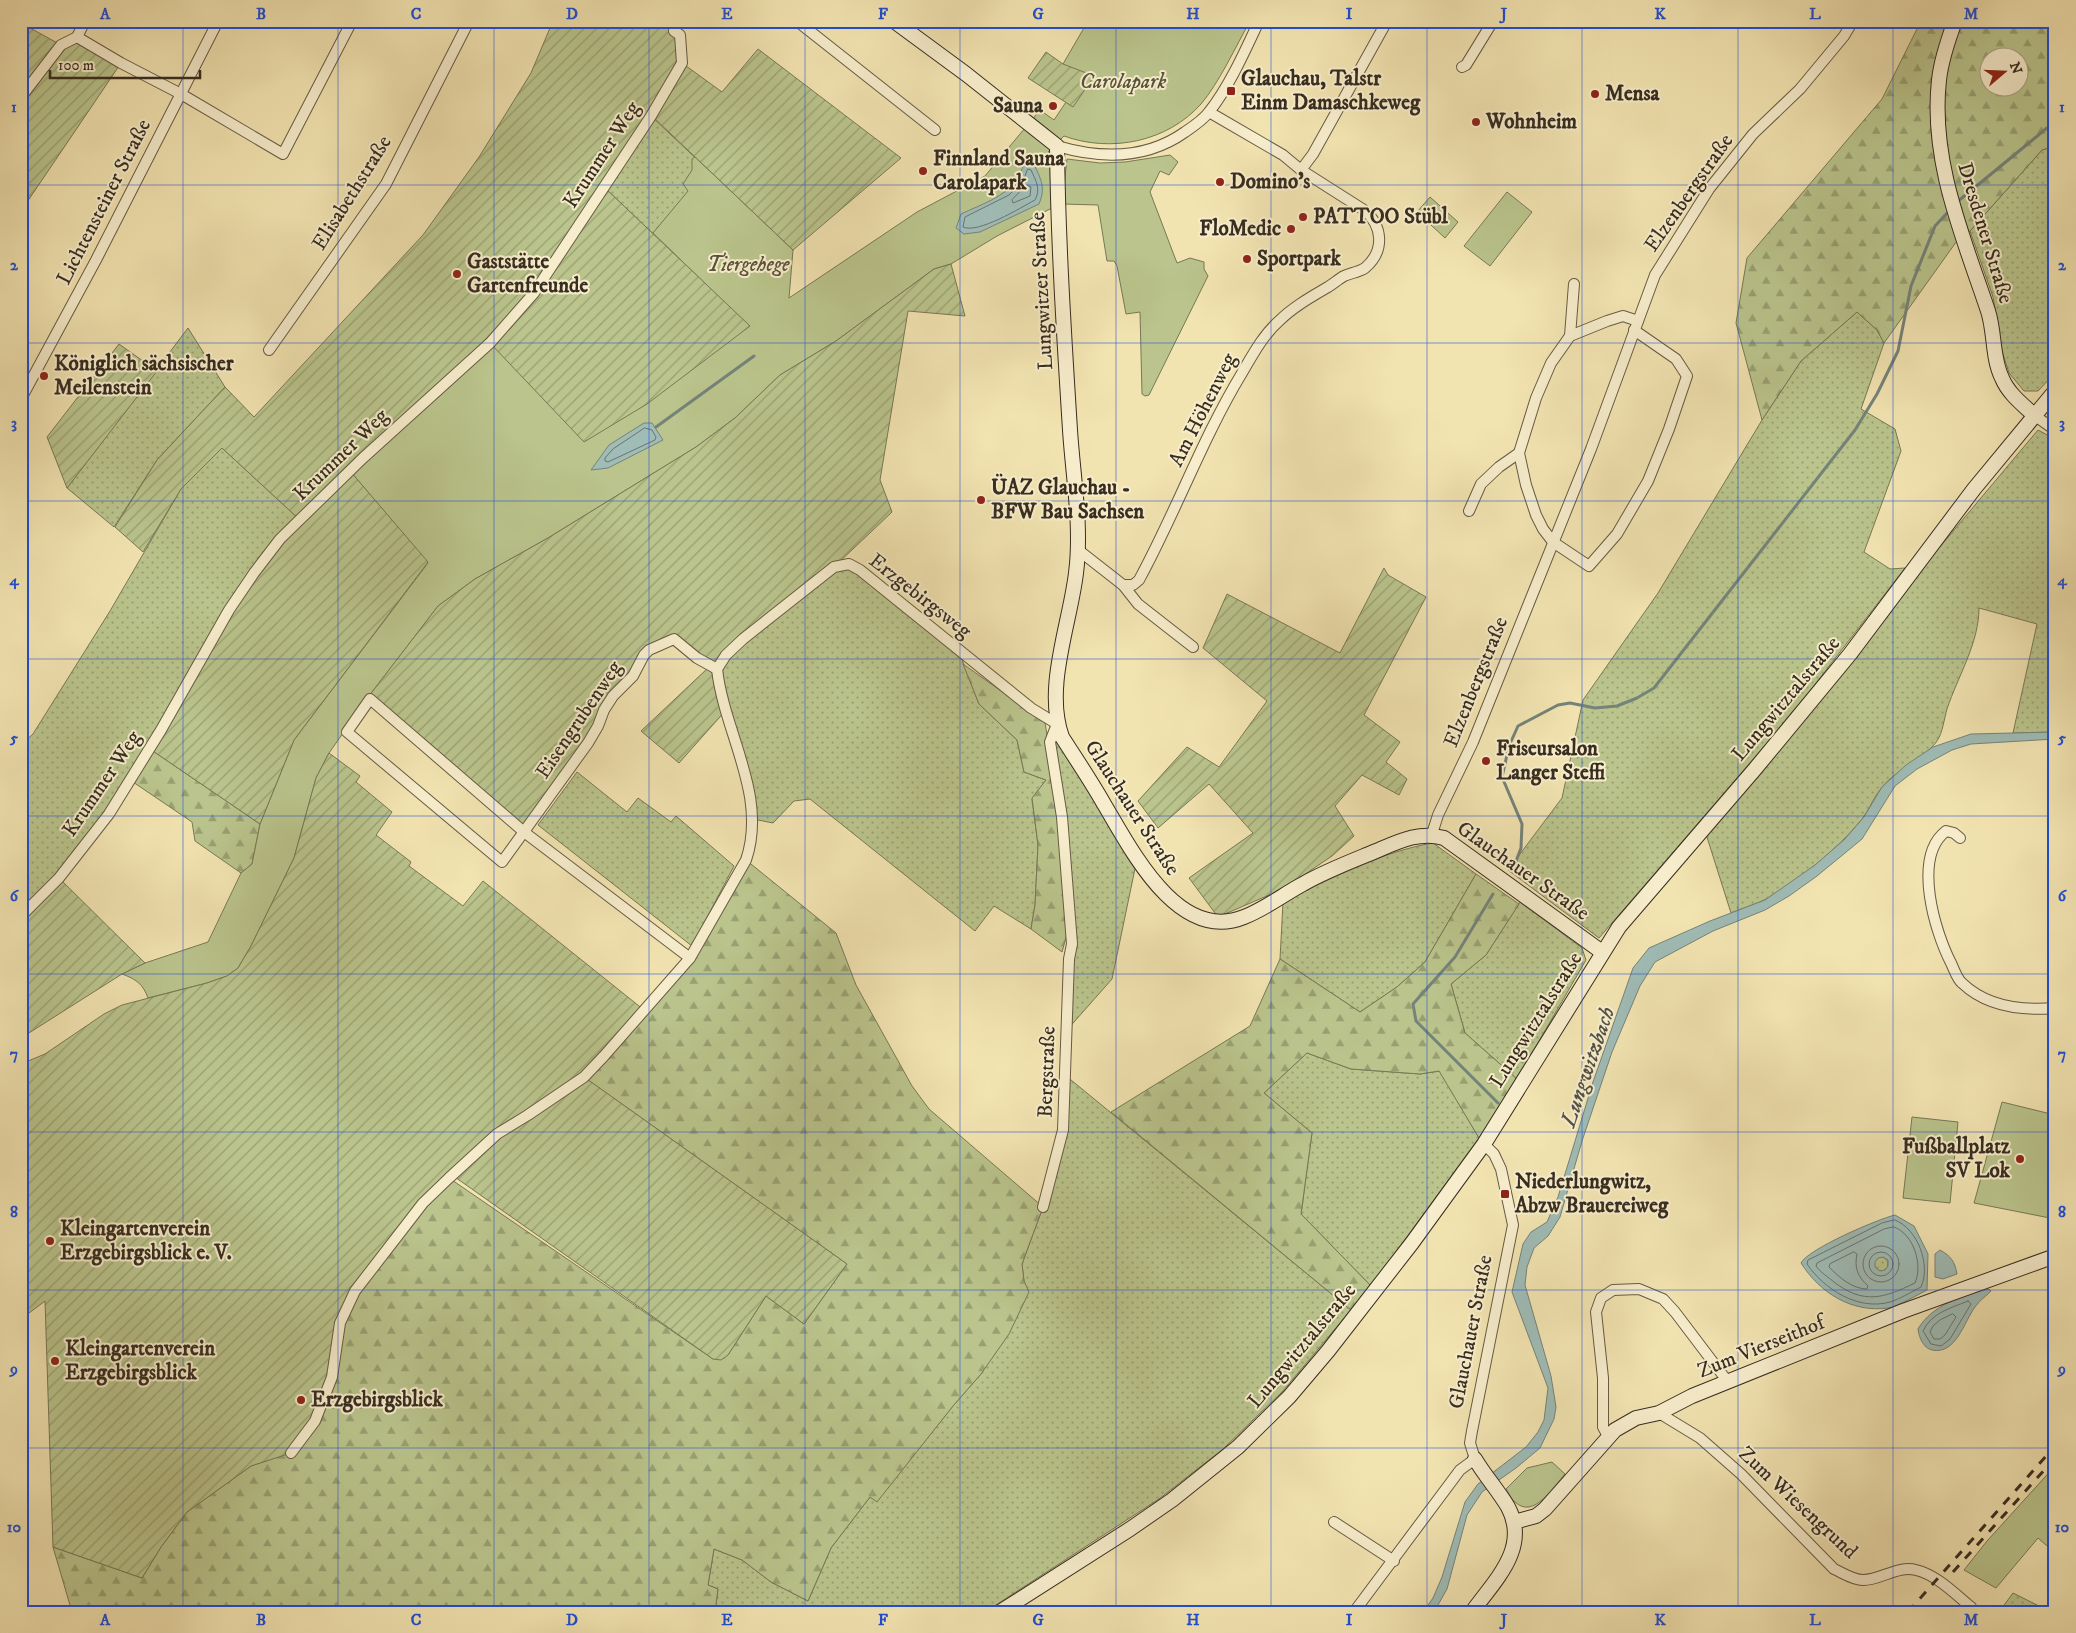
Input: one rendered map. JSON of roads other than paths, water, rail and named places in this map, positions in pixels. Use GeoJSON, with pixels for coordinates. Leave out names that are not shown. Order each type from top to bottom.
{"type":"FeatureCollection","features":[{"type":"Feature","properties":{"kind":"street"},"geometry":{"type":"LineString","coordinates":[[21,97],[61,46],[77,37],[85,21]]}},
{"type":"Feature","properties":{"kind":"street","name":"Lichtensteiner Straße"},"geometry":{"type":"LineString","coordinates":[[21,399],[96,260],[218,21]]}},
{"type":"Feature","properties":{"kind":"street"},"geometry":{"type":"LineString","coordinates":[[77,37],[121,63],[181,94],[284,154],[352,21]]}},
{"type":"Feature","properties":{"kind":"street","name":"Elisabethstraße"},"geometry":{"type":"LineString","coordinates":[[269,350],[386,184],[469,21]]}},
{"type":"Feature","properties":{"kind":"street","name":"Krummer Weg"},"geometry":{"type":"LineString","coordinates":[[21,916],[59,878],[109,814],[161,730],[229,610],[254,573],[280,540],[363,458],[490,343],[534,293],[651,116],[682,63],[680,35],[674,31],[680,21]]}},
{"type":"Feature","properties":{"kind":"street"},"geometry":{"type":"LineString","coordinates":[[797,21],[935,130]]}},
{"type":"Feature","properties":{"kind":"street"},"geometry":{"type":"LineString","coordinates":[[894,21],[966,74],[1057,146],[1080,153],[1097,155],[1138,153],[1161,146],[1176,139],[1197,124],[1209,112],[1259,21]]}},
{"type":"Feature","properties":{"kind":"street"},"geometry":{"type":"LineString","coordinates":[[1301,170],[1313,154],[1387,21]]}},
{"type":"Feature","properties":{"kind":"street"},"geometry":{"type":"LineString","coordinates":[[1462,67],[1466,65],[1493,21]]}},
{"type":"Feature","properties":{"kind":"street","name":"Elzenbergstraße"},"geometry":{"type":"LineString","coordinates":[[1432,834],[1438,815],[1472,742],[1591,449],[1655,275],[1709,189],[1753,134],[1800,89],[1854,21]]}},
{"type":"Feature","properties":{"kind":"street","name":"Dresdener Straße"},"geometry":{"type":"LineString","coordinates":[[1954,21],[1939,79],[1937,128],[1945,176],[1950,199],[1989,316],[2001,378],[2016,398],[2034,415]]}},
{"type":"Feature","properties":{"kind":"street","name":"Am Höhenweg"},"geometry":{"type":"LineString","coordinates":[[1123,585],[1132,585],[1139,580],[1185,487],[1220,410],[1256,350],[1277,322],[1297,305],[1344,276],[1364,269],[1375,258],[1379,243],[1379,230],[1373,218],[1364,210],[1301,170],[1283,155],[1209,112]]}},
{"type":"Feature","properties":{"kind":"street","name":"Lungwitzer Straße"},"geometry":{"type":"LineString","coordinates":[[1057,146],[1059,266],[1077,524],[1077,548]]}},
{"type":"Feature","properties":{"kind":"street"},"geometry":{"type":"LineString","coordinates":[[1570,336],[1623,316],[1676,359],[1687,376],[1670,429],[1648,480],[1617,534],[1589,566],[1553,542],[1536,515],[1526,485],[1519,454],[1536,398],[1551,363],[1570,336],[1574,284]]}},
{"type":"Feature","properties":{"kind":"street","name":"Lungwitztalstraße"},"geometry":{"type":"LineString","coordinates":[[1000,1612],[1172,1500],[1214,1468],[1264,1423],[1289,1397],[1412,1243],[1484,1144],[1619,927],[1850,654],[1974,489],[2055,391]]}},
{"type":"Feature","properties":{"kind":"street"},"geometry":{"type":"LineString","coordinates":[[2034,415],[2055,430]]}},
{"type":"Feature","properties":{"kind":"street"},"geometry":{"type":"LineString","coordinates":[[1469,511],[1481,484],[1499,467],[1519,454]]}},
{"type":"Feature","properties":{"kind":"street"},"geometry":{"type":"LineString","coordinates":[[1077,548],[1123,585],[1138,604],[1192,647]]}},
{"type":"Feature","properties":{"kind":"street","name":"Glauchauer Straße"},"geometry":{"type":"LineString","coordinates":[[1077,548],[1077,572],[1059,669],[1056,696],[1057,724],[1062,737],[1137,859],[1164,894],[1183,909],[1203,919],[1225,922],[1244,917],[1340,866],[1417,835],[1432,834],[1444,838],[1602,952]]}},
{"type":"Feature","properties":{"kind":"street","name":"Erzgebirgsweg"},"geometry":{"type":"LineString","coordinates":[[717,669],[726,655],[743,639],[834,567],[849,564],[860,570],[1031,708],[1057,724]]}},
{"type":"Feature","properties":{"kind":"street","name":"Eisengrubenweg"},"geometry":{"type":"LineString","coordinates":[[524,832],[370,699],[347,732],[502,862],[524,832],[588,743],[613,696],[633,676],[644,655],[649,650],[674,639],[697,658],[717,669]]}},
{"type":"Feature","properties":{"kind":"street"},"geometry":{"type":"LineString","coordinates":[[291,1452],[315,1421],[332,1377],[340,1324],[355,1291],[423,1202],[497,1134],[584,1077],[690,958],[746,860],[751,845],[753,819],[748,784],[721,694],[717,669]]}},
{"type":"Feature","properties":{"kind":"street","name":"Bergstraße"},"geometry":{"type":"LineString","coordinates":[[1043,1207],[1063,1130],[1069,959],[1072,944],[1062,817],[1050,742],[1057,724]]}},
{"type":"Feature","properties":{"kind":"street"},"geometry":{"type":"LineString","coordinates":[[1960,838],[1954,833],[1946,831],[1940,835],[1933,851],[1928,877],[1933,917],[1945,951],[1960,982],[1982,997],[2006,1007],[2055,1008]]}},
{"type":"Feature","properties":{"kind":"street"},"geometry":{"type":"LineString","coordinates":[[524,832],[690,958]]}},
{"type":"Feature","properties":{"kind":"street","name":"Glauchauer Straße"},"geometry":{"type":"LineString","coordinates":[[1484,1144],[1494,1154],[1502,1169],[1513,1225],[1470,1443],[1475,1459],[1508,1507],[1514,1522]]}},
{"type":"Feature","properties":{"kind":"street","name":"Zum Vierseithof"},"geometry":{"type":"LineString","coordinates":[[1514,1522],[1536,1516],[1545,1509],[1608,1436],[1636,1418],[1659,1413],[1692,1396],[1903,1311],[2055,1256]]}},
{"type":"Feature","properties":{"kind":"street"},"geometry":{"type":"LineString","coordinates":[[1608,1436],[1602,1427],[1603,1378],[1596,1312],[1601,1298],[1613,1290],[1639,1289],[1662,1299],[1675,1312],[1728,1382]]}},
{"type":"Feature","properties":{"kind":"street","name":"Zum Wiesengrund"},"geometry":{"type":"LineString","coordinates":[[1659,1413],[1700,1438],[1734,1468],[1834,1568],[1848,1576],[1863,1580],[1899,1570],[1915,1569],[1930,1575],[1970,1609]]}},
{"type":"Feature","properties":{"kind":"street"},"geometry":{"type":"LineString","coordinates":[[1354,1612],[1394,1561],[1460,1470],[1475,1459]]}},
{"type":"Feature","properties":{"kind":"street"},"geometry":{"type":"LineString","coordinates":[[1334,1522],[1394,1561]]}},
{"type":"Feature","properties":{"kind":"street"},"geometry":{"type":"LineString","coordinates":[[1472,1612],[1508,1562],[1514,1547],[1516,1534],[1514,1522]]}},
{"type":"Feature","properties":{"kind":"water"},"geometry":{"type":"Polygon","coordinates":[[[1027,162],[1034,164],[1041,179],[1042,193],[1039,204],[980,232],[964,234],[956,228],[961,214],[992,200],[1013,185],[1027,162]]]}},
{"type":"Feature","properties":{"kind":"water"},"geometry":{"type":"Polygon","coordinates":[[[644,423],[652,423],[663,440],[608,468],[591,470],[609,445],[644,423]]]}},
{"type":"Feature","properties":{"kind":"water"},"geometry":{"type":"Polygon","coordinates":[[[2055,732],[2055,739],[1971,744],[1952,750],[1917,769],[1895,786],[1862,839],[1817,876],[1765,910],[1713,931],[1655,962],[1640,986],[1612,1052],[1582,1141],[1560,1217],[1548,1236],[1534,1248],[1527,1267],[1525,1285],[1551,1376],[1556,1407],[1554,1419],[1540,1448],[1482,1492],[1467,1515],[1447,1589],[1434,1612],[1423,1612],[1433,1598],[1442,1577],[1465,1502],[1478,1484],[1526,1447],[1538,1432],[1544,1420],[1548,1388],[1512,1292],[1523,1244],[1531,1232],[1547,1222],[1558,1197],[1593,1082],[1633,968],[1649,948],[1710,921],[1765,900],[1815,865],[1845,839],[1864,817],[1882,787],[1906,765],[1933,747],[1971,734],[2055,732]]]}},
{"type":"Feature","properties":{"kind":"water"},"geometry":{"type":"Polygon","coordinates":[[[1895,1215],[1914,1226],[1928,1254],[1927,1290],[1892,1307],[1875,1309],[1862,1307],[1838,1299],[1827,1292],[1801,1263],[1806,1257],[1829,1243],[1895,1215]],[[1883,1257],[1878,1258],[1875,1262],[1875,1267],[1880,1271],[1885,1270],[1888,1266],[1888,1260],[1883,1257]]]}},
{"type":"Feature","properties":{"kind":"water"},"geometry":{"type":"Polygon","coordinates":[[[1940,1250],[1952,1260],[1957,1274],[1943,1279],[1935,1277],[1935,1254],[1940,1250]]]}},
{"type":"Feature","properties":{"kind":"water"},"geometry":{"type":"Polygon","coordinates":[[[1989,1289],[1991,1291],[1975,1307],[1953,1343],[1947,1348],[1940,1350],[1932,1350],[1924,1345],[1920,1339],[1918,1329],[1931,1313],[1949,1302],[1989,1289]]]}},
{"type":"Feature","properties":{"kind":"waterway"},"geometry":{"type":"LineString","coordinates":[[1957,202],[2047,128],[2055,124]]}},
{"type":"Feature","properties":{"kind":"waterway"},"geometry":{"type":"LineString","coordinates":[[1513,869],[1521,848],[1522,824],[1502,777],[1509,746],[1518,726],[1558,705],[1570,703],[1595,708],[1617,706],[1637,698],[1654,688],[1855,430],[1877,394],[1898,351],[1911,286],[1935,226],[1949,211]]}},
{"type":"Feature","properties":{"kind":"waterway"},"geometry":{"type":"LineString","coordinates":[[656,427],[754,356]]}},
{"type":"Feature","properties":{"kind":"waterway"},"geometry":{"type":"LineString","coordinates":[[1493,894],[1455,957],[1413,1004],[1416,1021],[1498,1103]]}},
{"type":"Feature","properties":{"kind":"railway"},"geometry":{"type":"LineString","coordinates":[[1908,1612],[2055,1446]]}},
{"type":"Feature","properties":{"kind":"railway"},"geometry":{"type":"LineString","coordinates":[[1953,1572],[2055,1458]]}},
{"type":"Feature","properties":{"kind":"place","name":"Glauchau, Talstr Einm Damaschkeweg"},"geometry":{"type":"Point","coordinates":[1231,91]}},
{"type":"Feature","properties":{"kind":"place","name":"Mensa"},"geometry":{"type":"Point","coordinates":[1595,94]}},
{"type":"Feature","properties":{"kind":"place","name":"Sauna"},"geometry":{"type":"Point","coordinates":[1053,106]}},
{"type":"Feature","properties":{"kind":"place","name":"Wohnheim"},"geometry":{"type":"Point","coordinates":[1476,122]}},
{"type":"Feature","properties":{"kind":"place","name":"Finnland Sauna Carolapark"},"geometry":{"type":"Point","coordinates":[923,171]}},
{"type":"Feature","properties":{"kind":"place","name":"Domino's"},"geometry":{"type":"Point","coordinates":[1220,182]}},
{"type":"Feature","properties":{"kind":"place","name":"PATTOO Stübl"},"geometry":{"type":"Point","coordinates":[1303,217]}},
{"type":"Feature","properties":{"kind":"place","name":"FloMedic"},"geometry":{"type":"Point","coordinates":[1291,229]}},
{"type":"Feature","properties":{"kind":"place","name":"Sportpark"},"geometry":{"type":"Point","coordinates":[1247,259]}},
{"type":"Feature","properties":{"kind":"place","name":"Gaststätte Gartenfreunde"},"geometry":{"type":"Point","coordinates":[457,274]}},
{"type":"Feature","properties":{"kind":"place","name":"Königlich sächsischer Meilenstein"},"geometry":{"type":"Point","coordinates":[44,376]}},
{"type":"Feature","properties":{"kind":"place","name":"ÜAZ Glauchau - BFW Bau Sachsen"},"geometry":{"type":"Point","coordinates":[981,500]}},
{"type":"Feature","properties":{"kind":"place","name":"Friseursalon Langer Steffi"},"geometry":{"type":"Point","coordinates":[1486,761]}},
{"type":"Feature","properties":{"kind":"place","name":"Fußballplatz SV Lok"},"geometry":{"type":"Point","coordinates":[2020,1159]}},
{"type":"Feature","properties":{"kind":"place","name":"Niederlungwitz, Abzw Brauereiweg"},"geometry":{"type":"Point","coordinates":[1505,1194]}},
{"type":"Feature","properties":{"kind":"place","name":"Kleingartenverein Erzgebirgsblick e. V."},"geometry":{"type":"Point","coordinates":[50,1241]}},
{"type":"Feature","properties":{"kind":"place","name":"Kleingartenverein Erzgebirgsblick"},"geometry":{"type":"Point","coordinates":[55,1361]}},
{"type":"Feature","properties":{"kind":"place","name":"Erzgebirgsblick"},"geometry":{"type":"Point","coordinates":[301,1400]}},
{"type":"Feature","properties":{"kind":"park label","name":"Carolapark"},"geometry":{"type":"Point","coordinates":[1123,82]}},
{"type":"Feature","properties":{"kind":"park label","name":"Tiergehege"},"geometry":{"type":"Point","coordinates":[748,265]}},
{"type":"Feature","properties":{"kind":"water label","name":"Lungwitzbach"},"geometry":{"type":"Point","coordinates":[1588,1067]}}]}
